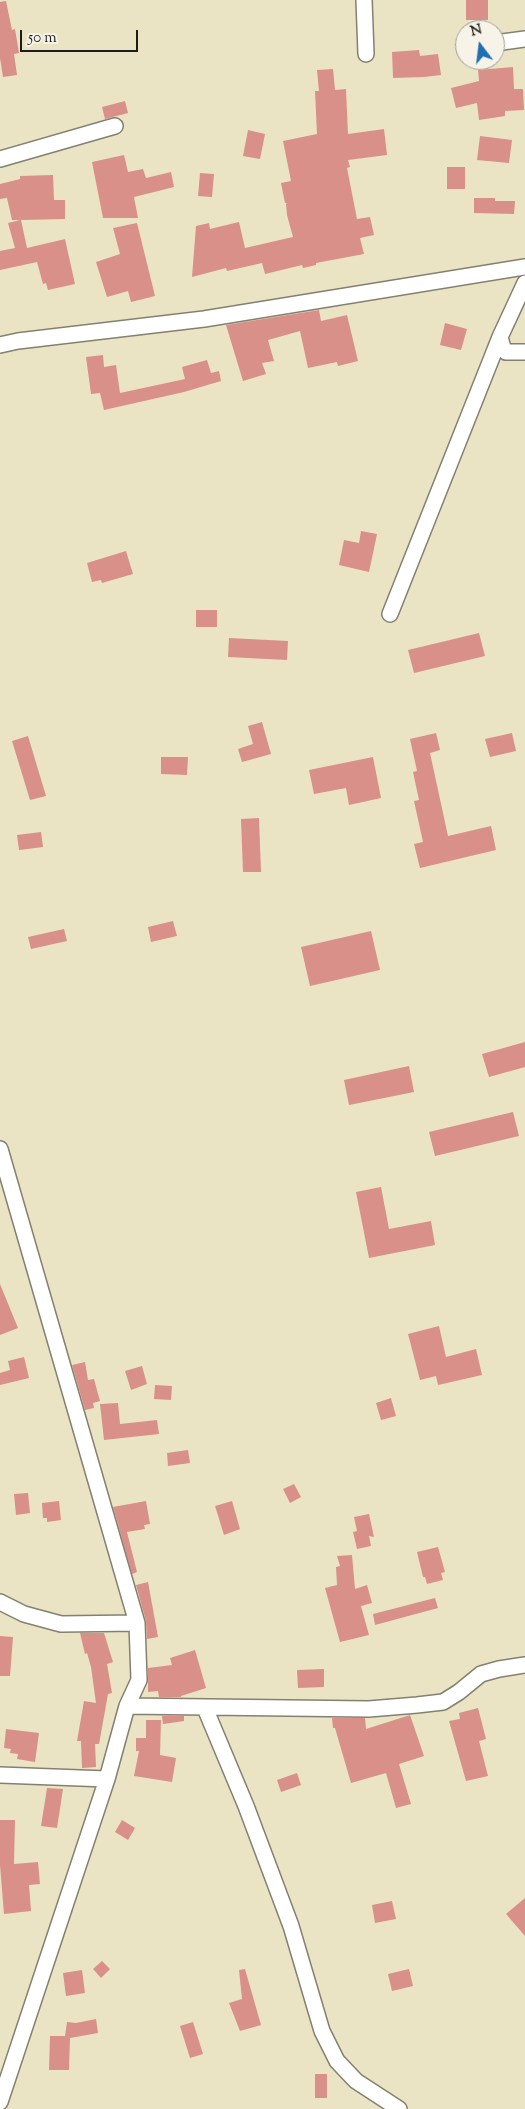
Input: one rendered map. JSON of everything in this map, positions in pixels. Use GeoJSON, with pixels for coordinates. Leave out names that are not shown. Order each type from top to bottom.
{"type":"FeatureCollection","features":[{"type":"Feature","properties":{"kind":"street"},"geometry":{"type":"LineString","coordinates":[[364,0],[366,54]]}},
{"type":"Feature","properties":{"kind":"street"},"geometry":{"type":"LineString","coordinates":[[505,42],[525,39]]}},
{"type":"Feature","properties":{"kind":"street"},"geometry":{"type":"LineString","coordinates":[[0,159],[115,126]]}},
{"type":"Feature","properties":{"kind":"street"},"geometry":{"type":"LineString","coordinates":[[0,345],[18,341],[204,319],[525,267]]}},
{"type":"Feature","properties":{"kind":"street"},"geometry":{"type":"LineString","coordinates":[[390,614],[500,337],[525,283]]}},
{"type":"Feature","properties":{"kind":"street"},"geometry":{"type":"LineString","coordinates":[[500,337],[506,352],[525,352]]}},
{"type":"Feature","properties":{"kind":"street"},"geometry":{"type":"LineString","coordinates":[[0,1149],[137,1623],[139,1680],[128,1706],[108,1779],[0,2102]]}},
{"type":"Feature","properties":{"kind":"street"},"geometry":{"type":"LineString","coordinates":[[0,1602],[24,1614],[61,1624],[137,1623]]}},
{"type":"Feature","properties":{"kind":"street"},"geometry":{"type":"LineString","coordinates":[[128,1706],[369,1709],[417,1705],[443,1702],[481,1674],[525,1665]]}},
{"type":"Feature","properties":{"kind":"street"},"geometry":{"type":"LineString","coordinates":[[205,1708],[246,1806],[291,1926],[322,2031],[337,2061],[356,2080],[398,2109]]}},
{"type":"Feature","properties":{"kind":"street"},"geometry":{"type":"LineString","coordinates":[[0,1775],[108,1779]]}},
{"type":"Feature","properties":{"kind":"building"},"geometry":{"type":"Polygon","coordinates":[[[466,0],[488,0],[488,20],[466,20],[466,0]]]}},
{"type":"Feature","properties":{"kind":"building"},"geometry":{"type":"Polygon","coordinates":[[[6,1],[12,30],[15,29],[19,53],[14,54],[17,75],[3,77],[0,58],[0,2],[6,1]]]}},
{"type":"Feature","properties":{"kind":"building"},"geometry":{"type":"Polygon","coordinates":[[[419,50],[420,56],[438,54],[441,75],[393,78],[392,52],[419,50]]]}},
{"type":"Feature","properties":{"kind":"building"},"geometry":{"type":"Polygon","coordinates":[[[513,67],[514,89],[523,89],[524,110],[505,111],[505,116],[479,120],[477,103],[456,108],[451,88],[479,81],[478,70],[505,70],[505,68],[513,67]]]}},
{"type":"Feature","properties":{"kind":"building"},"geometry":{"type":"Polygon","coordinates":[[[333,69],[335,90],[346,89],[348,134],[384,129],[387,155],[348,160],[350,167],[347,168],[357,219],[370,217],[374,235],[360,238],[364,254],[316,263],[316,265],[303,268],[302,265],[265,274],[262,263],[227,271],[226,268],[192,277],[196,226],[209,223],[210,229],[239,222],[245,248],[293,237],[287,215],[287,203],[285,203],[281,183],[291,181],[283,141],[317,134],[315,91],[319,91],[317,70],[333,69]]]}},
{"type":"Feature","properties":{"kind":"building"},"geometry":{"type":"Polygon","coordinates":[[[125,101],[128,113],[105,119],[102,107],[125,101]]]}},
{"type":"Feature","properties":{"kind":"building"},"geometry":{"type":"Polygon","coordinates":[[[248,130],[265,134],[260,159],[243,156],[248,130]]]}},
{"type":"Feature","properties":{"kind":"building"},"geometry":{"type":"Polygon","coordinates":[[[480,136],[512,140],[509,163],[477,160],[480,136]]]}},
{"type":"Feature","properties":{"kind":"building"},"geometry":{"type":"Polygon","coordinates":[[[124,155],[128,172],[143,169],[146,178],[171,172],[174,187],[134,197],[138,218],[103,218],[92,162],[124,155]]]}},
{"type":"Feature","properties":{"kind":"building"},"geometry":{"type":"Polygon","coordinates":[[[447,167],[465,167],[465,189],[447,189],[447,167]]]}},
{"type":"Feature","properties":{"kind":"building"},"geometry":{"type":"Polygon","coordinates":[[[200,173],[214,174],[212,197],[198,196],[200,173]]]}},
{"type":"Feature","properties":{"kind":"building"},"geometry":{"type":"Polygon","coordinates":[[[53,175],[54,200],[65,200],[65,219],[21,220],[27,248],[65,239],[75,284],[48,290],[46,283],[43,284],[37,262],[0,270],[0,251],[15,248],[8,223],[20,220],[12,220],[7,198],[0,199],[0,184],[20,179],[20,176],[53,175]]]}},
{"type":"Feature","properties":{"kind":"building"},"geometry":{"type":"Polygon","coordinates":[[[474,198],[495,198],[495,201],[515,201],[514,214],[474,213],[474,198]]]}},
{"type":"Feature","properties":{"kind":"building"},"geometry":{"type":"Polygon","coordinates":[[[137,223],[155,296],[131,302],[128,291],[107,297],[96,262],[120,254],[113,228],[137,223]]]}},
{"type":"Feature","properties":{"kind":"building"},"geometry":{"type":"Polygon","coordinates":[[[319,310],[321,321],[347,315],[358,361],[338,366],[337,362],[308,368],[300,331],[268,340],[274,361],[262,363],[266,374],[243,381],[226,325],[319,310]]]}},
{"type":"Feature","properties":{"kind":"building"},"geometry":{"type":"Polygon","coordinates":[[[445,323],[467,329],[461,350],[440,345],[445,323]]]}},
{"type":"Feature","properties":{"kind":"building"},"geometry":{"type":"Polygon","coordinates":[[[103,355],[104,367],[116,365],[120,393],[185,379],[182,367],[207,360],[211,373],[219,371],[221,381],[184,392],[104,410],[100,393],[91,394],[86,357],[103,355]]]}},
{"type":"Feature","properties":{"kind":"building"},"geometry":{"type":"Polygon","coordinates":[[[361,531],[377,534],[369,572],[339,565],[344,540],[359,543],[361,531]]]}},
{"type":"Feature","properties":{"kind":"building"},"geometry":{"type":"Polygon","coordinates":[[[126,551],[133,574],[102,583],[101,580],[92,582],[87,563],[126,551]]]}},
{"type":"Feature","properties":{"kind":"building"},"geometry":{"type":"Polygon","coordinates":[[[196,610],[217,610],[217,627],[196,627],[196,610]]]}},
{"type":"Feature","properties":{"kind":"building"},"geometry":{"type":"Polygon","coordinates":[[[479,633],[485,656],[414,673],[408,650],[479,633]]]}},
{"type":"Feature","properties":{"kind":"building"},"geometry":{"type":"Polygon","coordinates":[[[229,638],[288,641],[287,660],[228,657],[229,638]]]}},
{"type":"Feature","properties":{"kind":"building"},"geometry":{"type":"Polygon","coordinates":[[[262,722],[271,754],[242,762],[238,749],[253,744],[248,726],[262,722]]]}},
{"type":"Feature","properties":{"kind":"building"},"geometry":{"type":"Polygon","coordinates":[[[436,733],[440,750],[430,753],[448,836],[491,826],[496,850],[420,868],[414,844],[423,842],[414,801],[419,800],[413,772],[417,771],[410,739],[436,733]]]}},
{"type":"Feature","properties":{"kind":"building"},"geometry":{"type":"Polygon","coordinates":[[[512,733],[516,751],[490,757],[485,739],[512,733]]]}},
{"type":"Feature","properties":{"kind":"building"},"geometry":{"type":"Polygon","coordinates":[[[28,736],[46,796],[30,800],[12,741],[28,736]]]}},
{"type":"Feature","properties":{"kind":"building"},"geometry":{"type":"Polygon","coordinates":[[[161,757],[188,757],[187,775],[161,774],[161,757]]]}},
{"type":"Feature","properties":{"kind":"building"},"geometry":{"type":"Polygon","coordinates":[[[373,757],[381,798],[349,805],[346,788],[314,794],[309,770],[373,757]]]}},
{"type":"Feature","properties":{"kind":"building"},"geometry":{"type":"Polygon","coordinates":[[[259,818],[261,872],[243,872],[241,819],[259,818]]]}},
{"type":"Feature","properties":{"kind":"building"},"geometry":{"type":"Polygon","coordinates":[[[41,832],[43,847],[19,850],[17,835],[41,832]]]}},
{"type":"Feature","properties":{"kind":"building"},"geometry":{"type":"Polygon","coordinates":[[[173,921],[177,936],[151,942],[148,927],[173,921]]]}},
{"type":"Feature","properties":{"kind":"building"},"geometry":{"type":"Polygon","coordinates":[[[64,929],[67,941],[31,949],[28,937],[64,929]]]}},
{"type":"Feature","properties":{"kind":"building"},"geometry":{"type":"Polygon","coordinates":[[[371,931],[380,970],[310,986],[301,947],[371,931]]]}},
{"type":"Feature","properties":{"kind":"building"},"geometry":{"type":"Polygon","coordinates":[[[525,1042],[525,1067],[489,1077],[482,1054],[525,1042]]]}},
{"type":"Feature","properties":{"kind":"building"},"geometry":{"type":"Polygon","coordinates":[[[409,1066],[414,1092],[349,1105],[344,1080],[409,1066]]]}},
{"type":"Feature","properties":{"kind":"building"},"geometry":{"type":"Polygon","coordinates":[[[513,1112],[519,1136],[435,1156],[429,1132],[513,1112]]]}},
{"type":"Feature","properties":{"kind":"building"},"geometry":{"type":"Polygon","coordinates":[[[381,1187],[389,1229],[431,1221],[435,1245],[369,1258],[356,1192],[381,1187]]]}},
{"type":"Feature","properties":{"kind":"building"},"geometry":{"type":"Polygon","coordinates":[[[0,1284],[18,1328],[0,1335],[0,1284]]]}},
{"type":"Feature","properties":{"kind":"building"},"geometry":{"type":"Polygon","coordinates":[[[439,1326],[446,1357],[476,1349],[482,1375],[438,1385],[436,1376],[420,1380],[408,1334],[439,1326]]]}},
{"type":"Feature","properties":{"kind":"building"},"geometry":{"type":"Polygon","coordinates":[[[24,1357],[29,1378],[0,1385],[0,1373],[10,1370],[8,1361],[24,1357]]]}},
{"type":"Feature","properties":{"kind":"building"},"geometry":{"type":"Polygon","coordinates":[[[85,1362],[88,1380],[94,1379],[100,1401],[93,1403],[94,1408],[85,1410],[72,1365],[85,1362]]]}},
{"type":"Feature","properties":{"kind":"building"},"geometry":{"type":"Polygon","coordinates":[[[142,1366],[147,1384],[131,1390],[125,1371],[142,1366]]]}},
{"type":"Feature","properties":{"kind":"building"},"geometry":{"type":"Polygon","coordinates":[[[155,1385],[172,1386],[171,1400],[154,1399],[155,1385]]]}},
{"type":"Feature","properties":{"kind":"building"},"geometry":{"type":"Polygon","coordinates":[[[391,1398],[396,1416],[381,1420],[376,1403],[391,1398]]]}},
{"type":"Feature","properties":{"kind":"building"},"geometry":{"type":"Polygon","coordinates":[[[118,1403],[120,1424],[157,1420],[159,1434],[104,1440],[100,1404],[118,1403]]]}},
{"type":"Feature","properties":{"kind":"building"},"geometry":{"type":"Polygon","coordinates":[[[188,1450],[190,1463],[168,1466],[167,1453],[188,1450]]]}},
{"type":"Feature","properties":{"kind":"building"},"geometry":{"type":"Polygon","coordinates":[[[294,1484],[301,1497],[290,1503],[283,1489],[294,1484]]]}},
{"type":"Feature","properties":{"kind":"building"},"geometry":{"type":"Polygon","coordinates":[[[28,1493],[30,1513],[16,1515],[14,1494],[28,1493]]]}},
{"type":"Feature","properties":{"kind":"building"},"geometry":{"type":"Polygon","coordinates":[[[59,1501],[61,1520],[47,1522],[47,1518],[43,1518],[42,1503],[59,1501]]]}},
{"type":"Feature","properties":{"kind":"building"},"geometry":{"type":"Polygon","coordinates":[[[146,1501],[150,1524],[144,1525],[145,1529],[127,1532],[137,1572],[132,1574],[113,1507],[146,1501]]]}},
{"type":"Feature","properties":{"kind":"building"},"geometry":{"type":"Polygon","coordinates":[[[232,1501],[240,1529],[224,1535],[215,1506],[232,1501]]]}},
{"type":"Feature","properties":{"kind":"building"},"geometry":{"type":"Polygon","coordinates":[[[369,1514],[374,1537],[369,1536],[371,1546],[357,1549],[353,1532],[357,1531],[354,1517],[369,1514]]]}},
{"type":"Feature","properties":{"kind":"building"},"geometry":{"type":"Polygon","coordinates":[[[438,1547],[445,1572],[441,1573],[443,1580],[427,1584],[425,1577],[423,1577],[417,1552],[438,1547]]]}},
{"type":"Feature","properties":{"kind":"building"},"geometry":{"type":"Polygon","coordinates":[[[352,1555],[355,1589],[367,1585],[372,1603],[361,1606],[369,1635],[340,1642],[325,1588],[337,1585],[336,1567],[340,1566],[337,1556],[352,1555]]]}},
{"type":"Feature","properties":{"kind":"building"},"geometry":{"type":"Polygon","coordinates":[[[148,1582],[158,1637],[147,1639],[146,1621],[136,1585],[148,1582]]]}},
{"type":"Feature","properties":{"kind":"building"},"geometry":{"type":"Polygon","coordinates":[[[435,1598],[438,1608],[375,1625],[373,1614],[435,1598]]]}},
{"type":"Feature","properties":{"kind":"building"},"geometry":{"type":"Polygon","coordinates":[[[80,1633],[104,1633],[113,1662],[107,1664],[112,1693],[108,1694],[99,1744],[95,1744],[96,1767],[82,1768],[81,1741],[77,1741],[84,1701],[96,1703],[91,1667],[87,1653],[85,1654],[80,1633]]]}},
{"type":"Feature","properties":{"kind":"building"},"geometry":{"type":"Polygon","coordinates":[[[0,1636],[13,1637],[10,1676],[0,1676],[0,1636]]]}},
{"type":"Feature","properties":{"kind":"building"},"geometry":{"type":"Polygon","coordinates":[[[195,1650],[206,1688],[181,1697],[159,1697],[158,1691],[148,1692],[148,1668],[172,1665],[170,1658],[195,1650]]]}},
{"type":"Feature","properties":{"kind":"building"},"geometry":{"type":"Polygon","coordinates":[[[324,1669],[324,1687],[298,1688],[297,1670],[324,1669]]]}},
{"type":"Feature","properties":{"kind":"building"},"geometry":{"type":"Polygon","coordinates":[[[478,1708],[486,1739],[479,1741],[488,1776],[466,1781],[449,1721],[460,1719],[459,1713],[478,1708]]]}},
{"type":"Feature","properties":{"kind":"building"},"geometry":{"type":"Polygon","coordinates":[[[410,1715],[424,1756],[399,1764],[411,1804],[396,1808],[386,1773],[351,1783],[335,1728],[333,1728],[332,1718],[365,1718],[366,1729],[410,1715]]]}},
{"type":"Feature","properties":{"kind":"building"},"geometry":{"type":"Polygon","coordinates":[[[162,1716],[184,1716],[184,1721],[163,1724],[162,1716]]]}},
{"type":"Feature","properties":{"kind":"building"},"geometry":{"type":"Polygon","coordinates":[[[146,1720],[161,1720],[160,1755],[176,1758],[172,1782],[134,1776],[139,1751],[136,1751],[136,1738],[146,1738],[146,1720]]]}},
{"type":"Feature","properties":{"kind":"building"},"geometry":{"type":"Polygon","coordinates":[[[6,1729],[39,1733],[35,1762],[17,1759],[18,1754],[10,1753],[11,1749],[4,1748],[6,1729]]]}},
{"type":"Feature","properties":{"kind":"building"},"geometry":{"type":"Polygon","coordinates":[[[297,1773],[301,1785],[281,1792],[277,1780],[297,1773]]]}},
{"type":"Feature","properties":{"kind":"building"},"geometry":{"type":"Polygon","coordinates":[[[47,1788],[63,1789],[57,1828],[41,1826],[47,1788]]]}},
{"type":"Feature","properties":{"kind":"building"},"geometry":{"type":"Polygon","coordinates":[[[0,1820],[15,1820],[14,1864],[38,1862],[40,1884],[29,1885],[31,1911],[4,1914],[0,1865],[0,1820]]]}},
{"type":"Feature","properties":{"kind":"building"},"geometry":{"type":"Polygon","coordinates":[[[122,1820],[135,1828],[128,1840],[115,1832],[122,1820]]]}},
{"type":"Feature","properties":{"kind":"building"},"geometry":{"type":"Polygon","coordinates":[[[525,1898],[525,1936],[506,1914],[525,1898]]]}},
{"type":"Feature","properties":{"kind":"building"},"geometry":{"type":"Polygon","coordinates":[[[392,1901],[396,1919],[375,1923],[372,1905],[392,1901]]]}},
{"type":"Feature","properties":{"kind":"building"},"geometry":{"type":"Polygon","coordinates":[[[102,1961],[110,1969],[101,1978],[93,1969],[102,1961]]]}},
{"type":"Feature","properties":{"kind":"building"},"geometry":{"type":"Polygon","coordinates":[[[245,1969],[261,2025],[240,2031],[229,2003],[242,1999],[239,1970],[245,1969]]]}},
{"type":"Feature","properties":{"kind":"building"},"geometry":{"type":"Polygon","coordinates":[[[409,1969],[413,1986],[392,1991],[388,1974],[409,1969]]]}},
{"type":"Feature","properties":{"kind":"building"},"geometry":{"type":"Polygon","coordinates":[[[82,1970],[85,1993],[66,1996],[63,1973],[82,1970]]]}},
{"type":"Feature","properties":{"kind":"building"},"geometry":{"type":"Polygon","coordinates":[[[96,2019],[98,2033],[70,2038],[69,2070],[49,2070],[50,2036],[65,2036],[67,2022],[76,2023],[96,2019]]]}},
{"type":"Feature","properties":{"kind":"building"},"geometry":{"type":"Polygon","coordinates":[[[193,2022],[203,2054],[190,2058],[180,2026],[193,2022]]]}},
{"type":"Feature","properties":{"kind":"building"},"geometry":{"type":"Polygon","coordinates":[[[315,2074],[327,2074],[327,2098],[315,2098],[315,2074]]]}}]}
